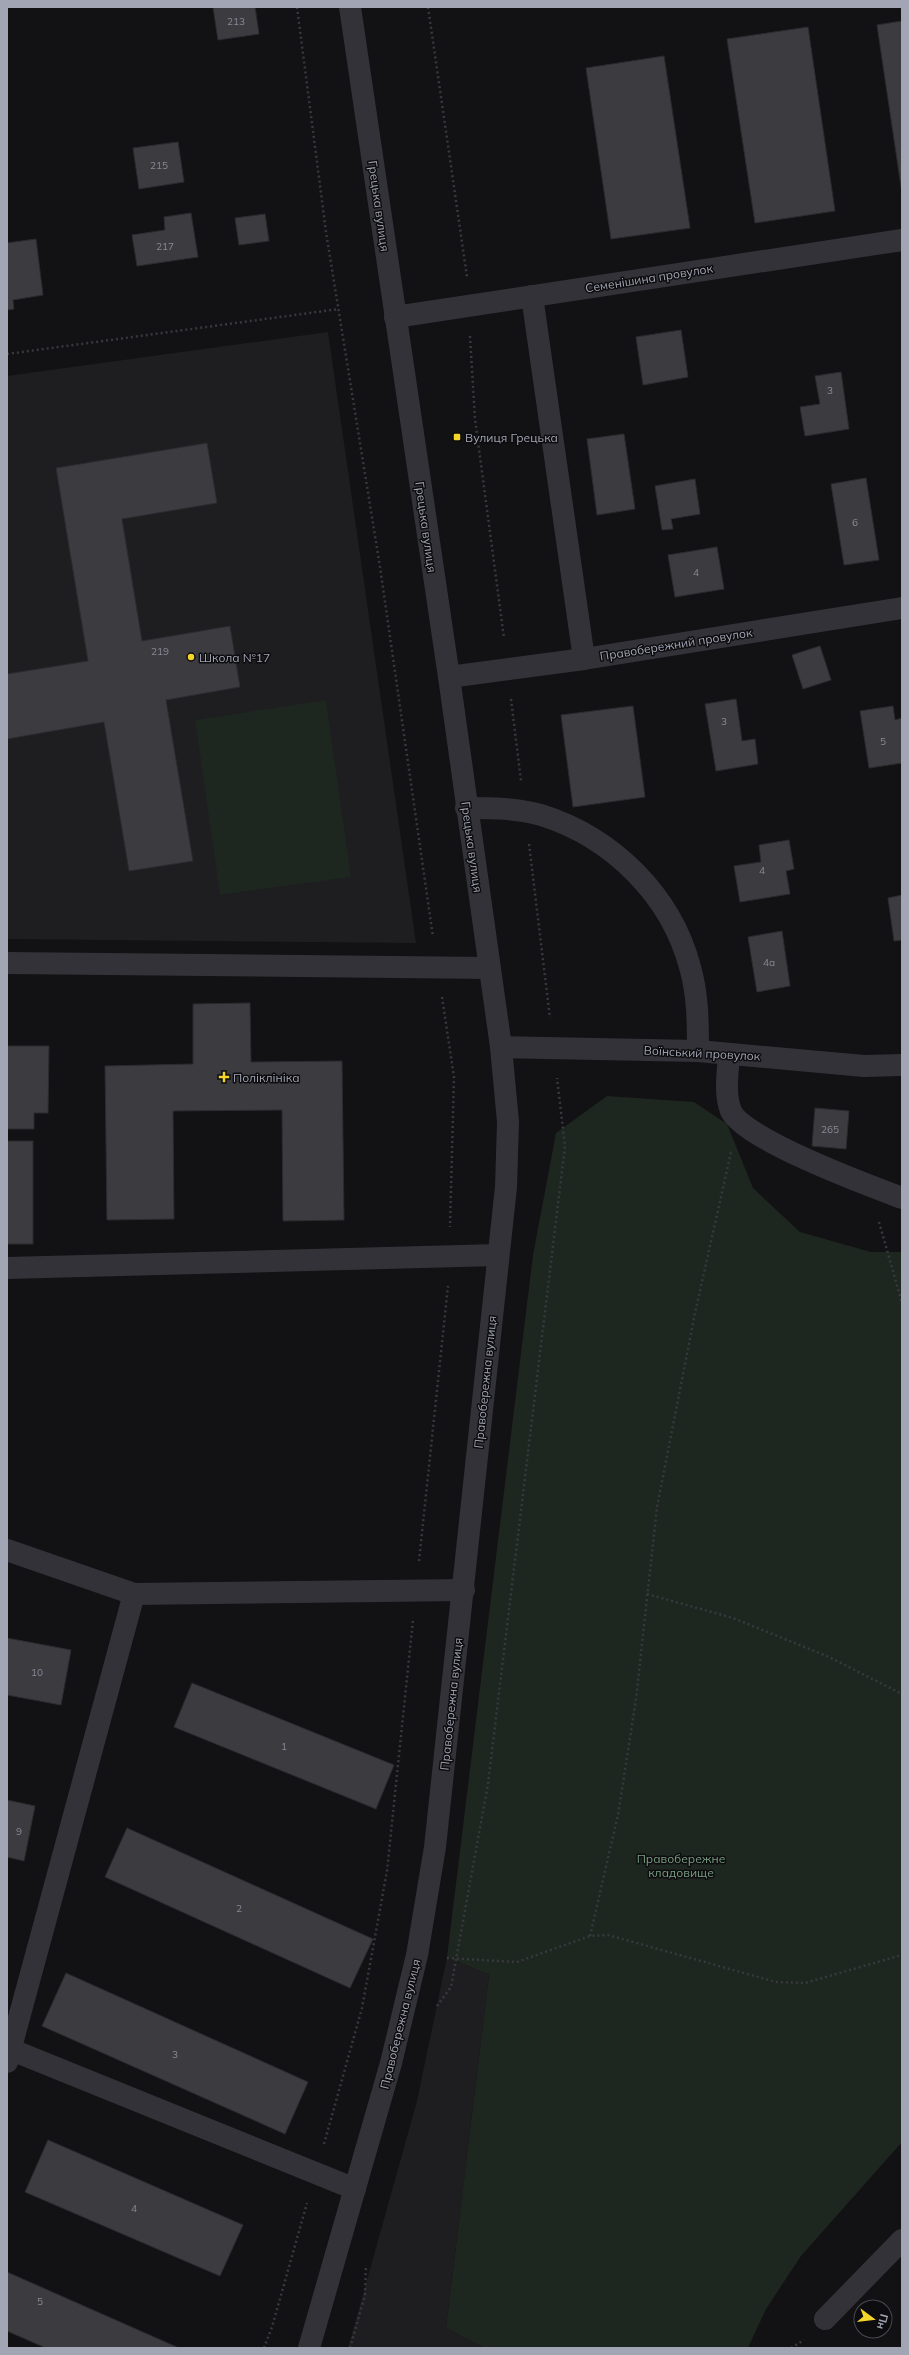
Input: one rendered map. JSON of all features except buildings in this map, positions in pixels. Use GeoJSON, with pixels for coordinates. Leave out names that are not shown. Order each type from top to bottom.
{"type":"FeatureCollection","features":[{"type":"Feature","properties":{"kind":"street","name":"Грецька вулиця"},"geometry":{"type":"LineString","coordinates":[[350,7],[395,317],[450,677],[466,808],[501,1047]]}},
{"type":"Feature","properties":{"kind":"street","name":"Семенішина провулок"},"geometry":{"type":"LineString","coordinates":[[395,317],[902,240]]}},
{"type":"Feature","properties":{"kind":"street"},"geometry":{"type":"LineString","coordinates":[[532,296],[584,658]]}},
{"type":"Feature","properties":{"kind":"street","name":"Правобережний провулок"},"geometry":{"type":"LineString","coordinates":[[450,677],[584,658],[902,608]]}},
{"type":"Feature","properties":{"kind":"street"},"geometry":{"type":"LineString","coordinates":[[466,808],[510,809],[571,826],[598,842],[623,861],[650,890],[664,909],[679,936],[690,966],[696,998],[698,1051]]}},
{"type":"Feature","properties":{"kind":"street"},"geometry":{"type":"LineString","coordinates":[[7,963],[489,968]]}},
{"type":"Feature","properties":{"kind":"street","name":"Воїнський провулок"},"geometry":{"type":"LineString","coordinates":[[501,1047],[698,1051],[864,1066],[902,1065]]}},
{"type":"Feature","properties":{"kind":"street","name":"Правобережна вулиця"},"geometry":{"type":"LineString","coordinates":[[310,2348],[391,2063],[417,1955],[435,1847],[464,1590],[506,1187],[508,1122],[501,1047]]}},
{"type":"Feature","properties":{"kind":"street"},"geometry":{"type":"LineString","coordinates":[[729,1054],[727,1094],[732,1113],[747,1128],[772,1142],[869,1186],[902,1198]]}},
{"type":"Feature","properties":{"kind":"street"},"geometry":{"type":"LineString","coordinates":[[7,1268],[498,1255]]}},
{"type":"Feature","properties":{"kind":"street"},"geometry":{"type":"LineString","coordinates":[[7,1550],[134,1594],[464,1590]]}},
{"type":"Feature","properties":{"kind":"street"},"geometry":{"type":"LineString","coordinates":[[134,1594],[8,2053],[355,2189]]}},
{"type":"Feature","properties":{"kind":"street"},"geometry":{"type":"LineString","coordinates":[[825,2319],[902,2240]]}},
{"type":"Feature","properties":{"kind":"path"},"geometry":{"type":"LineString","coordinates":[[264,2348],[272,2327],[362,2008],[387,1871],[448,1298],[454,1077],[380,567],[325,225],[297,7]]}},
{"type":"Feature","properties":{"kind":"path"},"geometry":{"type":"LineString","coordinates":[[428,7],[466,259],[475,419],[508,669],[553,1048]]}},
{"type":"Feature","properties":{"kind":"path"},"geometry":{"type":"LineString","coordinates":[[7,354],[339,309]]}},
{"type":"Feature","properties":{"kind":"path"},"geometry":{"type":"LineString","coordinates":[[590,1936],[618,1815],[636,1699],[658,1500],[695,1313],[738,1120]]}},
{"type":"Feature","properties":{"kind":"path"},"geometry":{"type":"LineString","coordinates":[[869,1186],[902,1303]]}},
{"type":"Feature","properties":{"kind":"path"},"geometry":{"type":"LineString","coordinates":[[647,1594],[733,1618],[829,1657],[902,1694]]}},
{"type":"Feature","properties":{"kind":"path"},"geometry":{"type":"LineString","coordinates":[[417,1955],[517,1962],[590,1936],[608,1935],[625,1938],[776,1982],[805,1983],[902,1955]]}},
{"type":"Feature","properties":{"kind":"shaded area","name":"Школа №17"},"geometry":{"type":"Polygon","coordinates":[[[328,332],[416,943],[7,939],[7,376],[328,332]]]}},
{"type":"Feature","properties":{"kind":"shaded area"},"geometry":{"type":"Polygon","coordinates":[[[447,1957],[489,1975],[446,2328],[485,2348],[348,2348],[417,2101],[447,1957]]]}},
{"type":"Feature","properties":{"kind":"green space"},"geometry":{"type":"Polygon","coordinates":[[[326,700],[351,877],[220,895],[195,720],[326,700]]]}},
{"type":"Feature","properties":{"kind":"green space","name":"Правобережне кладовище"},"geometry":{"type":"Polygon","coordinates":[[[607,1096],[694,1102],[727,1124],[753,1188],[800,1232],[871,1252],[902,1252],[902,2142],[801,2256],[766,2309],[748,2348],[485,2348],[446,2328],[489,1975],[447,1957],[533,1255],[556,1133],[607,1096]]]}},
{"type":"Feature","properties":{"kind":"place","name":"Вулиця Грецька"},"geometry":{"type":"Point","coordinates":[457,437]}},
{"type":"Feature","properties":{"kind":"place","name":"Школа №17"},"geometry":{"type":"Point","coordinates":[191,657]}},
{"type":"Feature","properties":{"kind":"place","name":"Поліклініка"},"geometry":{"type":"Point","coordinates":[224,1077]}}]}
